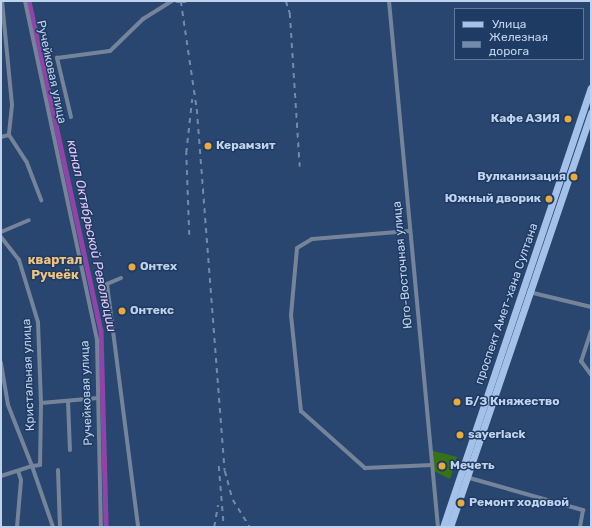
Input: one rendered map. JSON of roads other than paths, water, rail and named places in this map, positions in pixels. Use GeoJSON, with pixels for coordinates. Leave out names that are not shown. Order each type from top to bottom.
{"type":"FeatureCollection","features":[{"type":"Feature","properties":{"kind":"main road","name":"проспект Амет-хана Султана"},"geometry":{"type":"LineString","coordinates":[[443,527],[463,476],[526,291],[591,88]]}},
{"type":"Feature","properties":{"kind":"main road"},"geometry":{"type":"LineString","coordinates":[[526,291],[591,112]]}},
{"type":"Feature","properties":{"kind":"main road"},"geometry":{"type":"LineString","coordinates":[[450,527],[463,476]]}},
{"type":"Feature","properties":{"kind":"street"},"geometry":{"type":"LineString","coordinates":[[2,1],[12,106],[9,135],[27,163],[41,200]]}},
{"type":"Feature","properties":{"kind":"street","name":"Ручейковая улица"},"geometry":{"type":"LineString","coordinates":[[25,1],[97,341],[101,527]]}},
{"type":"Feature","properties":{"kind":"street"},"geometry":{"type":"LineString","coordinates":[[71,117],[57,58],[110,52],[143,19],[172,1]]}},
{"type":"Feature","properties":{"kind":"street"},"geometry":{"type":"LineString","coordinates":[[177,1],[185,1]]}},
{"type":"Feature","properties":{"kind":"street","name":"Юго-Восточная улица"},"geometry":{"type":"LineString","coordinates":[[389,1],[409,231],[438,527]]}},
{"type":"Feature","properties":{"kind":"street"},"geometry":{"type":"LineString","coordinates":[[1,137],[9,135]]}},
{"type":"Feature","properties":{"kind":"street"},"geometry":{"type":"LineString","coordinates":[[1,232],[29,220]]}},
{"type":"Feature","properties":{"kind":"street"},"geometry":{"type":"LineString","coordinates":[[409,231],[312,239],[297,248],[291,315],[301,411],[365,468],[432,465]]}},
{"type":"Feature","properties":{"kind":"street","name":"Кристальная улица"},"geometry":{"type":"LineString","coordinates":[[1,237],[19,260],[36,310],[42,403],[42,462],[40,465],[32,466]]}},
{"type":"Feature","properties":{"kind":"street"},"geometry":{"type":"LineString","coordinates":[[121,278],[107,284],[138,527]]}},
{"type":"Feature","properties":{"kind":"street"},"geometry":{"type":"LineString","coordinates":[[526,291],[591,307]]}},
{"type":"Feature","properties":{"kind":"street"},"geometry":{"type":"LineString","coordinates":[[591,332],[581,361],[591,375]]}},
{"type":"Feature","properties":{"kind":"street"},"geometry":{"type":"LineString","coordinates":[[1,363],[8,405],[32,466],[53,527]]}},
{"type":"Feature","properties":{"kind":"street"},"geometry":{"type":"LineString","coordinates":[[42,403],[98,398]]}},
{"type":"Feature","properties":{"kind":"street"},"geometry":{"type":"LineString","coordinates":[[68,401],[70,450]]}},
{"type":"Feature","properties":{"kind":"street"},"geometry":{"type":"LineString","coordinates":[[1,476],[32,466]]}},
{"type":"Feature","properties":{"kind":"street"},"geometry":{"type":"LineString","coordinates":[[58,470],[60,527]]}},
{"type":"Feature","properties":{"kind":"street"},"geometry":{"type":"LineString","coordinates":[[17,527],[21,480],[18,471]]}},
{"type":"Feature","properties":{"kind":"street"},"geometry":{"type":"LineString","coordinates":[[463,476],[583,510],[580,527]]}},
{"type":"Feature","properties":{"kind":"waterway","name":"канал Октябрьской Революции"},"geometry":{"type":"LineString","coordinates":[[29,1],[101,330],[106,527]]}},
{"type":"Feature","properties":{"kind":"railway"},"geometry":{"type":"LineString","coordinates":[[181,1],[197,109],[225,471],[233,500],[250,527]]}},
{"type":"Feature","properties":{"kind":"railway"},"geometry":{"type":"LineString","coordinates":[[286,1],[290,13],[300,167]]}},
{"type":"Feature","properties":{"kind":"railway"},"geometry":{"type":"LineString","coordinates":[[189,235],[186,153],[192,99]]}},
{"type":"Feature","properties":{"kind":"railway"},"geometry":{"type":"LineString","coordinates":[[219,466],[224,527]]}},
{"type":"Feature","properties":{"kind":"railway"},"geometry":{"type":"LineString","coordinates":[[214,527],[218,505]]}},
{"type":"Feature","properties":{"kind":"place","name":"Кафе АЗИЯ"},"geometry":{"type":"Point","coordinates":[568,119]}},
{"type":"Feature","properties":{"kind":"place","name":"Керамзит"},"geometry":{"type":"Point","coordinates":[208,146]}},
{"type":"Feature","properties":{"kind":"place","name":"Вулканизация"},"geometry":{"type":"Point","coordinates":[574,177]}},
{"type":"Feature","properties":{"kind":"place","name":"Южный дворик"},"geometry":{"type":"Point","coordinates":[549,199]}},
{"type":"Feature","properties":{"kind":"place","name":"Онтех"},"geometry":{"type":"Point","coordinates":[132,267]}},
{"type":"Feature","properties":{"kind":"place","name":"Онтекс"},"geometry":{"type":"Point","coordinates":[122,311]}},
{"type":"Feature","properties":{"kind":"place","name":"Б/З Княжество"},"geometry":{"type":"Point","coordinates":[457,402]}},
{"type":"Feature","properties":{"kind":"place","name":"sayerlack"},"geometry":{"type":"Point","coordinates":[460,435]}},
{"type":"Feature","properties":{"kind":"place","name":"Мечеть"},"geometry":{"type":"Point","coordinates":[442,466]}},
{"type":"Feature","properties":{"kind":"place","name":"Ремонт ходовой"},"geometry":{"type":"Point","coordinates":[461,503]}},
{"type":"Feature","properties":{"kind":"district","name":"квартал Ручеёк"},"geometry":{"type":"Point","coordinates":[55,268]}}]}
